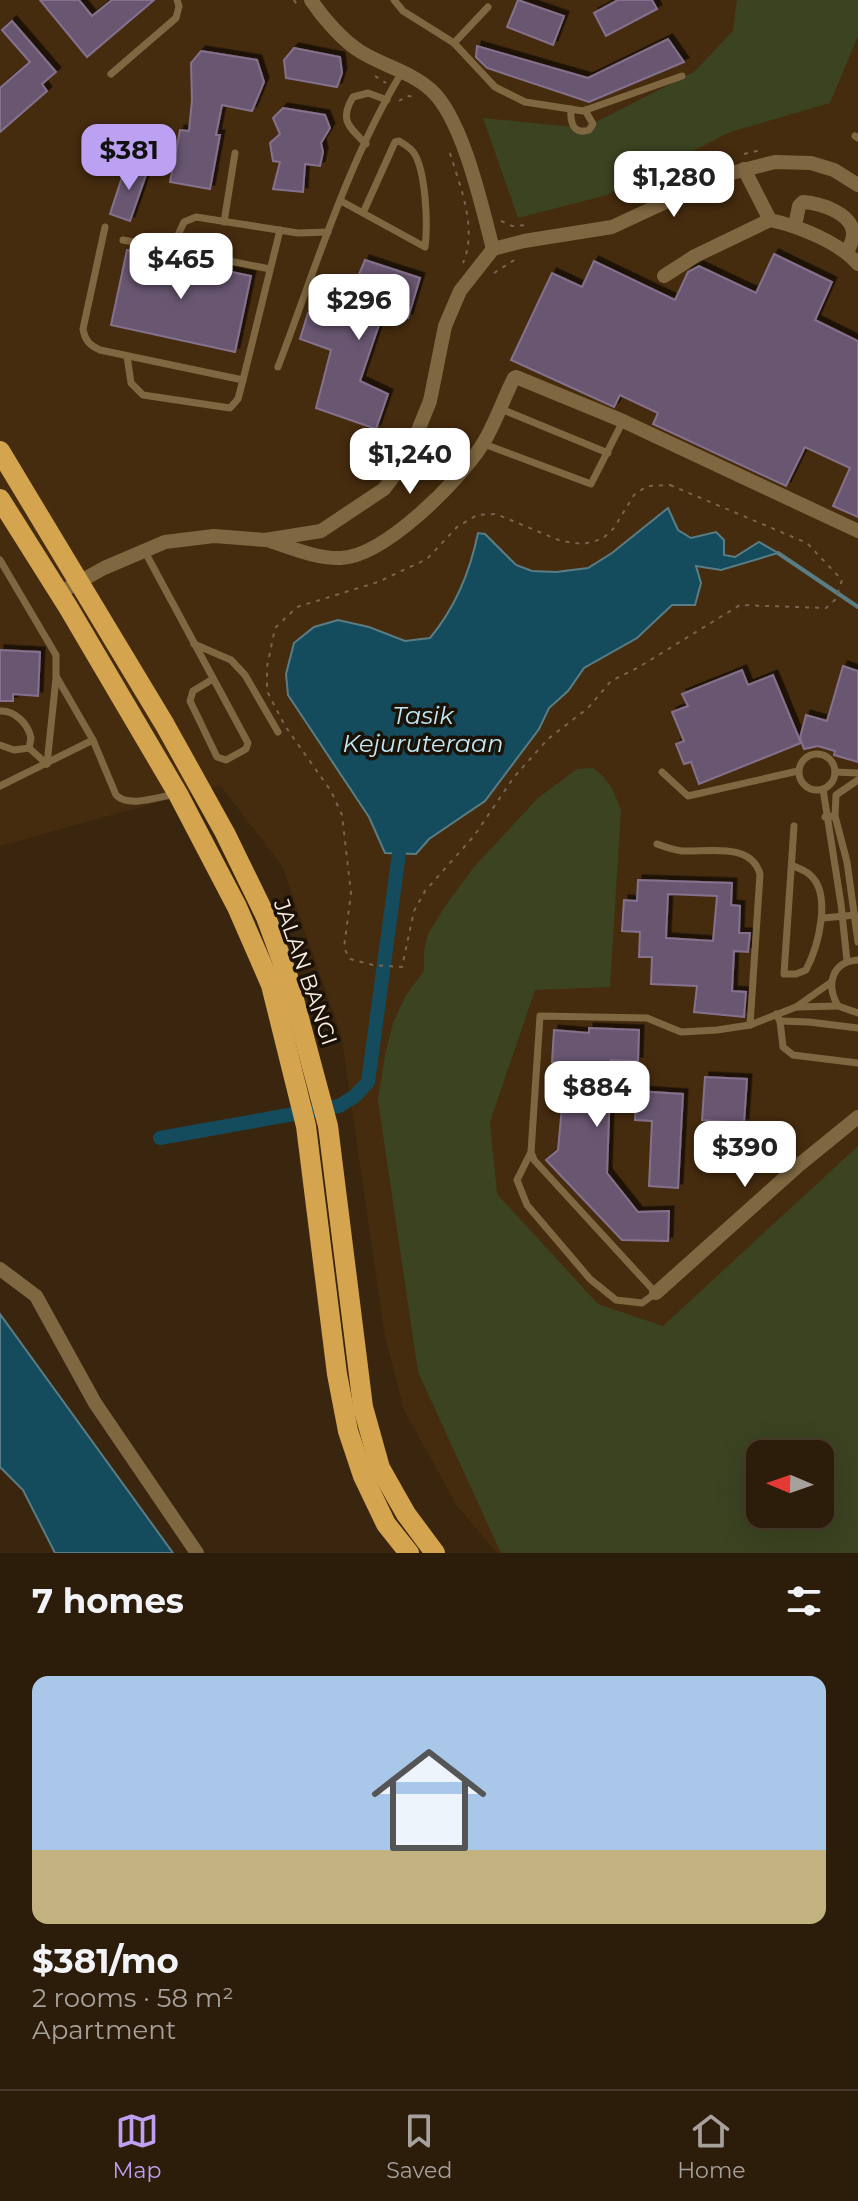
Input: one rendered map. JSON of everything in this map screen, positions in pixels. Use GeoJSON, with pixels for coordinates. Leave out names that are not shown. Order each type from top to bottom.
{"type":"FeatureCollection","features":[{"type":"Feature","properties":{"kind":"main road","name":"JALAN BANGI"},"geometry":{"type":"LineString","coordinates":[[0,451],[165,725],[225,833],[266,917],[288,977],[328,1126],[363,1407],[380,1468],[406,1514],[435,1553]]}},
{"type":"Feature","properties":{"kind":"main road","name":"JALAN BANGI"},"geometry":{"type":"LineString","coordinates":[[0,499],[178,794],[237,907],[271,985],[306,1126],[337,1374],[348,1431],[363,1476],[386,1524],[409,1553]]}},
{"type":"Feature","properties":{"kind":"street"},"geometry":{"type":"LineString","coordinates":[[311,0],[359,51],[431,90],[448,110],[476,187],[493,249]]}},
{"type":"Feature","properties":{"kind":"street"},"geometry":{"type":"LineString","coordinates":[[265,540],[321,531],[384,489],[406,460],[430,401],[445,326],[460,291],[493,249],[612,227],[744,169],[775,162],[811,163],[834,170],[858,185]]}},
{"type":"Feature","properties":{"kind":"street"},"geometry":{"type":"LineString","coordinates":[[744,169],[770,220]]}},
{"type":"Feature","properties":{"kind":"street"},"geometry":{"type":"LineString","coordinates":[[664,276],[695,256],[770,220],[795,226],[852,259],[851,225],[843,216],[814,203],[803,202],[799,206],[795,226]]}},
{"type":"Feature","properties":{"kind":"street"},"geometry":{"type":"LineString","coordinates":[[59,593],[125,558],[165,542],[214,536],[265,540],[320,556],[357,556],[381,544],[444,493],[484,444],[514,378],[521,377],[858,531]]}},
{"type":"Feature","properties":{"kind":"street"},"geometry":{"type":"LineString","coordinates":[[656,1293],[808,1157],[858,1117]]}},
{"type":"Feature","properties":{"kind":"street"},"geometry":{"type":"LineString","coordinates":[[0,1269],[36,1296],[95,1403],[197,1553]]}},
{"type":"Feature","properties":{"kind":"lane"},"geometry":{"type":"LineString","coordinates":[[111,74],[176,18],[177,0]]}},
{"type":"Feature","properties":{"kind":"lane"},"geometry":{"type":"LineString","coordinates":[[394,0],[403,11],[454,43],[495,87],[525,102],[585,110],[682,76]]}},
{"type":"Feature","properties":{"kind":"lane"},"geometry":{"type":"LineString","coordinates":[[454,43],[488,7]]}},
{"type":"Feature","properties":{"kind":"lane"},"geometry":{"type":"LineString","coordinates":[[278,367],[341,201],[402,72]]}},
{"type":"Feature","properties":{"kind":"lane"},"geometry":{"type":"LineString","coordinates":[[366,144],[347,124],[345,109],[353,97],[368,93],[387,100]]}},
{"type":"Feature","properties":{"kind":"lane"},"geometry":{"type":"LineString","coordinates":[[571,109],[572,124],[582,132],[589,130],[593,124],[585,110]]}},
{"type":"Feature","properties":{"kind":"lane"},"geometry":{"type":"LineString","coordinates":[[341,201],[425,247],[423,187],[413,151],[399,141],[395,142],[363,213]]}},
{"type":"Feature","properties":{"kind":"lane"},"geometry":{"type":"LineString","coordinates":[[224,222],[235,153]]}},
{"type":"Feature","properties":{"kind":"lane"},"geometry":{"type":"LineString","coordinates":[[171,250],[178,231],[190,219],[280,230],[328,232]]}},
{"type":"Feature","properties":{"kind":"lane"},"geometry":{"type":"LineString","coordinates":[[105,227],[83,329],[85,339],[100,350],[243,380]]}},
{"type":"Feature","properties":{"kind":"lane"},"geometry":{"type":"LineString","coordinates":[[127,356],[131,383],[143,395],[230,408],[238,399],[280,230]]}},
{"type":"Feature","properties":{"kind":"lane"},"geometry":{"type":"LineString","coordinates":[[123,240],[270,269]]}},
{"type":"Feature","properties":{"kind":"lane"},"geometry":{"type":"LineString","coordinates":[[499,408],[608,453]]}},
{"type":"Feature","properties":{"kind":"lane"},"geometry":{"type":"LineString","coordinates":[[484,444],[525,457],[587,484],[594,481],[623,421]]}},
{"type":"Feature","properties":{"kind":"lane"},"geometry":{"type":"LineString","coordinates":[[144,550],[248,743],[246,749],[226,760],[217,757],[190,701],[193,691],[213,679]]}},
{"type":"Feature","properties":{"kind":"lane"},"geometry":{"type":"LineString","coordinates":[[0,560],[56,655],[47,764]]}},
{"type":"Feature","properties":{"kind":"lane"},"geometry":{"type":"LineString","coordinates":[[194,644],[231,660],[245,675],[278,732]]}},
{"type":"Feature","properties":{"kind":"lane"},"geometry":{"type":"LineString","coordinates":[[56,676],[93,740],[116,795],[121,800],[129,802],[178,794]]}},
{"type":"Feature","properties":{"kind":"lane"},"geometry":{"type":"LineString","coordinates":[[0,711],[11,712],[26,726],[31,738],[29,748]]}},
{"type":"Feature","properties":{"kind":"lane"},"geometry":{"type":"LineString","coordinates":[[0,786],[93,740]]}},
{"type":"Feature","properties":{"kind":"lane"},"geometry":{"type":"LineString","coordinates":[[0,745],[14,750],[29,748],[47,764]]}},
{"type":"Feature","properties":{"kind":"lane"},"geometry":{"type":"LineString","coordinates":[[817,753],[833,763],[835,772],[832,782],[823,789],[814,790],[800,780],[798,771],[808,755],[817,753]]}},
{"type":"Feature","properties":{"kind":"lane"},"geometry":{"type":"LineString","coordinates":[[662,772],[688,796],[798,771]]}},
{"type":"Feature","properties":{"kind":"lane"},"geometry":{"type":"LineString","coordinates":[[835,772],[858,773]]}},
{"type":"Feature","properties":{"kind":"lane"},"geometry":{"type":"LineString","coordinates":[[858,780],[836,795],[835,816],[847,862],[858,942]]}},
{"type":"Feature","properties":{"kind":"lane"},"geometry":{"type":"LineString","coordinates":[[823,789],[847,961]]}},
{"type":"Feature","properties":{"kind":"lane"},"geometry":{"type":"LineString","coordinates":[[825,817],[835,816]]}},
{"type":"Feature","properties":{"kind":"lane"},"geometry":{"type":"LineString","coordinates":[[792,865],[811,875],[823,918],[806,970],[784,974],[794,826]]}},
{"type":"Feature","properties":{"kind":"lane"},"geometry":{"type":"LineString","coordinates":[[657,844],[677,851],[743,853],[757,865],[760,874],[750,1025]]}},
{"type":"Feature","properties":{"kind":"lane"},"geometry":{"type":"LineString","coordinates":[[835,865],[858,860]]}},
{"type":"Feature","properties":{"kind":"lane"},"geometry":{"type":"LineString","coordinates":[[823,918],[855,915]]}},
{"type":"Feature","properties":{"kind":"lane"},"geometry":{"type":"LineString","coordinates":[[838,1006],[831,994],[830,983],[836,969],[847,961],[858,960]]}},
{"type":"Feature","properties":{"kind":"lane"},"geometry":{"type":"LineString","coordinates":[[531,1152],[534,1160],[656,1293],[642,1303],[616,1300],[590,1279],[527,1205],[517,1180],[531,1152],[539,1019],[543,1014],[647,1018],[681,1032],[750,1025],[778,1018],[830,983]]}},
{"type":"Feature","properties":{"kind":"lane"},"geometry":{"type":"LineString","coordinates":[[796,1007],[838,1006],[858,1013]]}},
{"type":"Feature","properties":{"kind":"lane"},"geometry":{"type":"LineString","coordinates":[[778,1018],[858,1028]]}},
{"type":"Feature","properties":{"kind":"lane"},"geometry":{"type":"LineString","coordinates":[[778,1018],[783,1047],[793,1055],[858,1063]]}},
{"type":"Feature","properties":{"kind":"path"},"geometry":{"type":"LineString","coordinates":[[733,157],[770,150]]}},
{"type":"Feature","properties":{"kind":"path"},"geometry":{"type":"LineString","coordinates":[[497,217],[504,224],[537,225]]}},
{"type":"Feature","properties":{"kind":"path"},"geometry":{"type":"LineString","coordinates":[[670,485],[807,543],[842,580],[836,599],[826,608],[740,605],[611,681],[588,708],[548,739],[514,777],[474,836],[425,891],[414,911],[402,967],[394,968],[350,959],[344,948],[351,893],[342,815],[331,791],[285,726],[267,691],[267,667],[275,628],[297,607],[378,582],[427,559],[457,527],[477,515],[496,514],[561,541],[583,544],[602,539],[614,528],[634,495],[647,486],[670,485]]}},
{"type":"Feature","properties":{"kind":"shaded area"},"geometry":{"type":"Polygon","coordinates":[[[0,0],[858,0],[858,1553],[497,1553],[457,1506],[404,1410],[385,1336],[341,1034],[282,866],[220,785],[0,846],[0,0]]]}},
{"type":"Feature","properties":{"kind":"green space"},"geometry":{"type":"Polygon","coordinates":[[[737,0],[858,0],[858,36],[830,103],[730,132],[607,195],[518,218],[483,118],[584,128],[694,72],[733,31],[737,0]]]}},
{"type":"Feature","properties":{"kind":"green space"},"geometry":{"type":"Polygon","coordinates":[[[593,768],[610,786],[621,810],[610,987],[535,990],[490,1122],[497,1194],[598,1304],[663,1326],[858,1146],[858,1553],[501,1553],[418,1372],[378,1100],[385,1055],[393,1023],[406,995],[424,971],[428,934],[474,867],[538,798],[577,769],[593,768]]]}},
{"type":"Feature","properties":{"kind":"water","name":"Tasik Kejuruteraan"},"geometry":{"type":"Polygon","coordinates":[[[668,508],[678,530],[691,538],[716,532],[724,540],[724,555],[735,557],[759,542],[778,553],[721,570],[696,566],[701,583],[695,605],[672,605],[637,638],[584,668],[568,691],[549,708],[539,729],[485,801],[429,839],[416,854],[385,853],[369,817],[288,695],[286,674],[294,643],[314,627],[338,620],[369,627],[405,641],[430,638],[460,589],[478,533],[485,534],[516,565],[532,571],[588,568],[668,508]]]}},
{"type":"Feature","properties":{"kind":"water"},"geometry":{"type":"Polygon","coordinates":[[[0,1314],[173,1553],[55,1553],[23,1490],[0,1467],[0,1314]]]}},
{"type":"Feature","properties":{"kind":"building"},"geometry":{"type":"Polygon","coordinates":[[[40,0],[79,0],[92,16],[112,0],[154,0],[87,57],[40,0]]]}},
{"type":"Feature","properties":{"kind":"building"},"geometry":{"type":"Polygon","coordinates":[[[518,0],[564,16],[553,45],[507,27],[518,0]]]}},
{"type":"Feature","properties":{"kind":"building"},"geometry":{"type":"Polygon","coordinates":[[[618,0],[652,0],[657,9],[606,36],[594,13],[618,0]]]}},
{"type":"Feature","properties":{"kind":"building"},"geometry":{"type":"Polygon","coordinates":[[[12,21],[56,72],[42,84],[47,91],[0,132],[0,88],[30,62],[2,30],[12,21]]]}},
{"type":"Feature","properties":{"kind":"building"},"geometry":{"type":"Polygon","coordinates":[[[668,39],[684,62],[589,102],[487,68],[476,57],[477,46],[588,78],[668,39]]]}},
{"type":"Feature","properties":{"kind":"building"},"geometry":{"type":"Polygon","coordinates":[[[294,48],[340,57],[342,73],[337,87],[286,78],[284,60],[294,48]]]}},
{"type":"Feature","properties":{"kind":"building"},"geometry":{"type":"Polygon","coordinates":[[[201,51],[257,60],[264,82],[252,111],[222,105],[210,189],[170,182],[180,130],[189,131],[191,63],[201,51]]]}},
{"type":"Feature","properties":{"kind":"building"},"geometry":{"type":"Polygon","coordinates":[[[283,108],[325,115],[330,128],[321,143],[320,166],[305,164],[303,192],[273,189],[280,162],[273,161],[270,143],[280,134],[273,118],[283,108]]]}},
{"type":"Feature","properties":{"kind":"building"},"geometry":{"type":"Polygon","coordinates":[[[126,165],[138,165],[147,172],[130,221],[110,214],[126,165]]]}},
{"type":"Feature","properties":{"kind":"building"},"geometry":{"type":"Polygon","coordinates":[[[127,250],[251,276],[235,352],[111,325],[127,250]]]}},
{"type":"Feature","properties":{"kind":"building"},"geometry":{"type":"Polygon","coordinates":[[[774,254],[832,282],[815,320],[858,341],[858,517],[833,506],[850,468],[805,447],[786,486],[653,424],[658,413],[620,395],[614,407],[511,360],[552,273],[582,287],[594,261],[675,300],[688,272],[699,266],[756,293],[774,254]]]}},
{"type":"Feature","properties":{"kind":"building"},"geometry":{"type":"Polygon","coordinates":[[[365,260],[420,278],[408,318],[384,310],[360,381],[388,394],[376,429],[316,408],[331,350],[300,339],[308,313],[338,324],[365,260]]]}},
{"type":"Feature","properties":{"kind":"building"},"geometry":{"type":"Polygon","coordinates":[[[0,650],[40,652],[38,696],[13,694],[13,701],[0,701],[0,650]]]}},
{"type":"Feature","properties":{"kind":"building"},"geometry":{"type":"Polygon","coordinates":[[[843,666],[858,671],[858,762],[834,755],[835,751],[818,746],[804,749],[800,738],[806,715],[827,721],[843,666]]]}},
{"type":"Feature","properties":{"kind":"building"},"geometry":{"type":"Polygon","coordinates":[[[742,670],[748,685],[773,675],[801,743],[699,784],[691,762],[684,764],[676,744],[684,741],[672,712],[688,706],[682,694],[742,670]]]}},
{"type":"Feature","properties":{"kind":"building"},"geometry":{"type":"Polygon","coordinates":[[[638,880],[732,883],[731,905],[740,906],[739,933],[750,933],[748,952],[734,951],[732,991],[746,992],[744,1017],[694,1012],[697,986],[651,984],[652,957],[639,957],[640,932],[622,931],[624,900],[637,901],[638,880]],[[668,894],[666,938],[713,941],[717,896],[668,894]]]}},
{"type":"Feature","properties":{"kind":"building"},"geometry":{"type":"Polygon","coordinates":[[[589,1028],[639,1030],[638,1061],[611,1060],[607,1173],[638,1212],[669,1211],[668,1241],[622,1240],[546,1160],[558,1150],[566,1063],[552,1062],[554,1030],[589,1033],[589,1028]]]}},
{"type":"Feature","properties":{"kind":"building"},"geometry":{"type":"Polygon","coordinates":[[[705,1077],[747,1079],[744,1123],[702,1120],[705,1077]]]}},
{"type":"Feature","properties":{"kind":"building"},"geometry":{"type":"Polygon","coordinates":[[[637,1091],[683,1094],[678,1188],[649,1186],[652,1121],[635,1120],[637,1091]]]}},
{"type":"Feature","properties":{"kind":"waterway"},"geometry":{"type":"LineString","coordinates":[[778,553],[858,607]]}},
{"type":"Feature","properties":{"kind":"waterway"},"geometry":{"type":"LineString","coordinates":[[160,1138],[339,1106],[355,1096],[368,1082],[399,853]]}}]}
